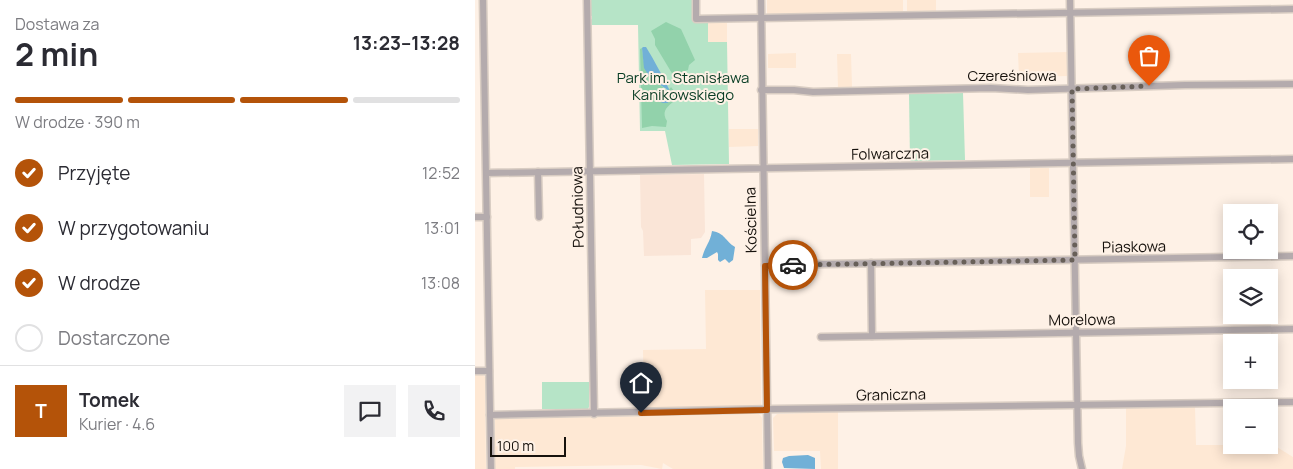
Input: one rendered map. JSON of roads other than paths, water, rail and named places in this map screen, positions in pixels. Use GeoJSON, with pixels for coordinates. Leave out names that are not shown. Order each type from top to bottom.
{"type":"FeatureCollection","features":[{"type":"Feature","properties":{"kind":"street"},"geometry":{"type":"LineString","coordinates":[[483,0],[481,64],[487,173],[491,469]]}},
{"type":"Feature","properties":{"kind":"street","name":"Południowa"},"geometry":{"type":"LineString","coordinates":[[587,0],[594,414]]}},
{"type":"Feature","properties":{"kind":"street"},"geometry":{"type":"LineString","coordinates":[[696,0],[696,19],[1293,9]]}},
{"type":"Feature","properties":{"kind":"street","name":"Kościelna"},"geometry":{"type":"LineString","coordinates":[[761,0],[768,469]]}},
{"type":"Feature","properties":{"kind":"street"},"geometry":{"type":"LineString","coordinates":[[1071,0],[1077,405],[1079,456],[1082,469]]}},
{"type":"Feature","properties":{"kind":"street","name":"Czereśniowa"},"geometry":{"type":"LineString","coordinates":[[761,90],[813,92],[973,88],[1028,90],[1293,84]]}},
{"type":"Feature","properties":{"kind":"street","name":"Folwarczna"},"geometry":{"type":"LineString","coordinates":[[487,173],[1293,159]]}},
{"type":"Feature","properties":{"kind":"street"},"geometry":{"type":"LineString","coordinates":[[538,172],[539,217]]}},
{"type":"Feature","properties":{"kind":"street"},"geometry":{"type":"LineString","coordinates":[[475,217],[487,216]]}},
{"type":"Feature","properties":{"kind":"street","name":"Piaskowa"},"geometry":{"type":"LineString","coordinates":[[765,266],[1293,256]]}},
{"type":"Feature","properties":{"kind":"street"},"geometry":{"type":"LineString","coordinates":[[871,263],[872,336]]}},
{"type":"Feature","properties":{"kind":"street","name":"Morelowa"},"geometry":{"type":"LineString","coordinates":[[821,337],[1293,329]]}},
{"type":"Feature","properties":{"kind":"street"},"geometry":{"type":"LineString","coordinates":[[475,371],[489,371]]}},
{"type":"Feature","properties":{"kind":"street","name":"Graniczna"},"geometry":{"type":"LineString","coordinates":[[490,416],[1293,402]]}},
{"type":"Feature","properties":{"kind":"water"},"geometry":{"type":"Polygon","coordinates":[[[643,47],[646,47],[669,89],[668,103],[655,100],[655,97],[659,95],[666,96],[668,90],[651,79],[644,68],[643,47]]]}},
{"type":"Feature","properties":{"kind":"water"},"geometry":{"type":"Polygon","coordinates":[[[712,231],[722,235],[735,247],[733,260],[729,263],[725,259],[720,262],[717,252],[707,258],[702,258],[712,231]]]}},
{"type":"Feature","properties":{"kind":"water"},"geometry":{"type":"Polygon","coordinates":[[[808,455],[815,458],[815,469],[784,468],[783,458],[808,455]]]}},
{"type":"Feature","properties":{"kind":"park label","name":"Park im. Stanisława Kanikowskiego"},"geometry":{"type":"Point","coordinates":[683,86]}}]}
